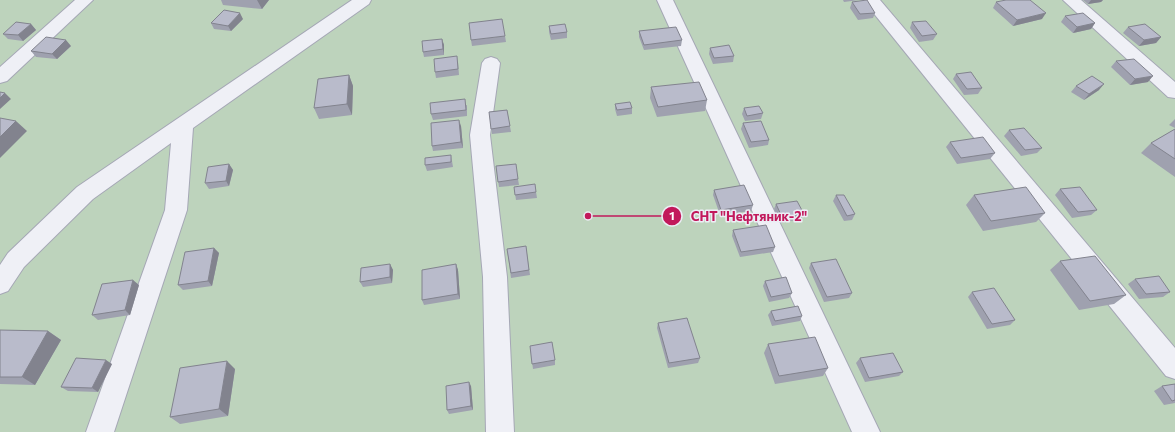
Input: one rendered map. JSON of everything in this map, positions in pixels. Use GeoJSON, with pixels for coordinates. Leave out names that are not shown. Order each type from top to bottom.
{"type":"FeatureCollection","features":[{"type":"Feature","properties":{"kind":"lane"},"geometry":{"type":"LineString","coordinates":[[0,77],[85,0]]}},
{"type":"Feature","properties":{"kind":"lane"},"geometry":{"type":"LineString","coordinates":[[0,284],[16,260],[85,193],[363,0]]}},
{"type":"Feature","properties":{"kind":"lane"},"geometry":{"type":"LineString","coordinates":[[665,0],[866,432]]}},
{"type":"Feature","properties":{"kind":"lane"},"geometry":{"type":"LineString","coordinates":[[871,0],[1175,367]]}},
{"type":"Feature","properties":{"kind":"lane"},"geometry":{"type":"LineString","coordinates":[[1071,0],[1175,92]]}},
{"type":"Feature","properties":{"kind":"lane"},"geometry":{"type":"LineString","coordinates":[[491,63],[480,135],[495,278],[500,432]]}},
{"type":"Feature","properties":{"kind":"lane"},"geometry":{"type":"LineString","coordinates":[[100,432],[176,210],[183,125]]}},
{"type":"Feature","properties":{"kind":"green space"},"geometry":{"type":"Polygon","coordinates":[[[0,0],[1175,0],[1175,432],[0,432],[0,0]]]}},
{"type":"Feature","properties":{"kind":"building"},"geometry":{"type":"Polygon","coordinates":[[[867,0],[875,13],[860,14],[852,2],[867,0]]]}},
{"type":"Feature","properties":{"kind":"building"},"geometry":{"type":"Polygon","coordinates":[[[1006,0],[1030,0],[1046,13],[1017,20],[996,2],[1006,0]]]}},
{"type":"Feature","properties":{"kind":"building"},"geometry":{"type":"Polygon","coordinates":[[[224,10],[240,13],[228,26],[211,23],[224,10]]]}},
{"type":"Feature","properties":{"kind":"building"},"geometry":{"type":"Polygon","coordinates":[[[1083,13],[1095,23],[1077,27],[1065,16],[1083,13]]]}},
{"type":"Feature","properties":{"kind":"building"},"geometry":{"type":"Polygon","coordinates":[[[502,19],[505,36],[471,40],[469,23],[502,19]]]}},
{"type":"Feature","properties":{"kind":"building"},"geometry":{"type":"Polygon","coordinates":[[[926,21],[937,34],[922,36],[912,22],[926,21]]]}},
{"type":"Feature","properties":{"kind":"building"},"geometry":{"type":"Polygon","coordinates":[[[16,22],[31,24],[18,35],[3,34],[16,22]]]}},
{"type":"Feature","properties":{"kind":"building"},"geometry":{"type":"Polygon","coordinates":[[[565,24],[567,32],[551,34],[549,26],[565,24]]]}},
{"type":"Feature","properties":{"kind":"building"},"geometry":{"type":"Polygon","coordinates":[[[1145,24],[1161,37],[1144,40],[1128,27],[1145,24]]]}},
{"type":"Feature","properties":{"kind":"building"},"geometry":{"type":"Polygon","coordinates":[[[676,27],[682,40],[644,45],[639,31],[676,27]]]}},
{"type":"Feature","properties":{"kind":"building"},"geometry":{"type":"Polygon","coordinates":[[[46,37],[66,40],[52,54],[31,51],[46,37]]]}},
{"type":"Feature","properties":{"kind":"building"},"geometry":{"type":"Polygon","coordinates":[[[442,39],[443,49],[423,52],[422,41],[442,39]]]}},
{"type":"Feature","properties":{"kind":"building"},"geometry":{"type":"Polygon","coordinates":[[[729,45],[734,56],[714,58],[710,48],[729,45]]]}},
{"type":"Feature","properties":{"kind":"building"},"geometry":{"type":"Polygon","coordinates":[[[457,56],[458,69],[435,72],[434,59],[457,56]]]}},
{"type":"Feature","properties":{"kind":"building"},"geometry":{"type":"Polygon","coordinates":[[[1134,59],[1153,76],[1135,79],[1116,61],[1134,59]]]}},
{"type":"Feature","properties":{"kind":"building"},"geometry":{"type":"Polygon","coordinates":[[[971,72],[982,88],[967,89],[956,74],[971,72]]]}},
{"type":"Feature","properties":{"kind":"building"},"geometry":{"type":"Polygon","coordinates":[[[349,75],[347,104],[314,108],[318,79],[349,75]]]}},
{"type":"Feature","properties":{"kind":"building"},"geometry":{"type":"Polygon","coordinates":[[[1092,76],[1104,84],[1089,94],[1076,86],[1092,76]]]}},
{"type":"Feature","properties":{"kind":"building"},"geometry":{"type":"Polygon","coordinates":[[[699,82],[707,100],[658,107],[651,87],[699,82]]]}},
{"type":"Feature","properties":{"kind":"building"},"geometry":{"type":"Polygon","coordinates":[[[0,92],[5,93],[0,98],[0,92]]]}},
{"type":"Feature","properties":{"kind":"building"},"geometry":{"type":"Polygon","coordinates":[[[465,99],[466,110],[431,114],[430,103],[465,99]]]}},
{"type":"Feature","properties":{"kind":"building"},"geometry":{"type":"Polygon","coordinates":[[[630,102],[632,108],[617,110],[615,104],[630,102]]]}},
{"type":"Feature","properties":{"kind":"building"},"geometry":{"type":"Polygon","coordinates":[[[759,106],[763,113],[747,116],[744,108],[759,106]]]}},
{"type":"Feature","properties":{"kind":"building"},"geometry":{"type":"Polygon","coordinates":[[[507,110],[510,126],[491,129],[489,112],[507,110]]]}},
{"type":"Feature","properties":{"kind":"building"},"geometry":{"type":"Polygon","coordinates":[[[0,118],[16,121],[0,137],[0,118]]]}},
{"type":"Feature","properties":{"kind":"building"},"geometry":{"type":"Polygon","coordinates":[[[459,120],[461,142],[432,146],[431,123],[459,120]]]}},
{"type":"Feature","properties":{"kind":"building"},"geometry":{"type":"Polygon","coordinates":[[[761,121],[769,140],[751,142],[743,123],[761,121]]]}},
{"type":"Feature","properties":{"kind":"building"},"geometry":{"type":"Polygon","coordinates":[[[1024,128],[1042,148],[1025,150],[1009,130],[1024,128]]]}},
{"type":"Feature","properties":{"kind":"building"},"geometry":{"type":"Polygon","coordinates":[[[1175,129],[1175,159],[1151,143],[1175,129]]]}},
{"type":"Feature","properties":{"kind":"building"},"geometry":{"type":"Polygon","coordinates":[[[983,137],[995,153],[961,158],[950,142],[983,137]]]}},
{"type":"Feature","properties":{"kind":"building"},"geometry":{"type":"Polygon","coordinates":[[[451,155],[451,162],[425,165],[425,158],[451,155]]]}},
{"type":"Feature","properties":{"kind":"building"},"geometry":{"type":"Polygon","coordinates":[[[229,164],[226,181],[205,183],[208,167],[229,164]]]}},
{"type":"Feature","properties":{"kind":"building"},"geometry":{"type":"Polygon","coordinates":[[[516,164],[518,179],[498,182],[496,166],[516,164]]]}},
{"type":"Feature","properties":{"kind":"building"},"geometry":{"type":"Polygon","coordinates":[[[535,184],[536,192],[515,195],[514,187],[535,184]]]}},
{"type":"Feature","properties":{"kind":"building"},"geometry":{"type":"Polygon","coordinates":[[[744,185],[753,205],[721,210],[714,190],[744,185]]]}},
{"type":"Feature","properties":{"kind":"building"},"geometry":{"type":"Polygon","coordinates":[[[1026,187],[1045,213],[991,221],[974,195],[1026,187]]]}},
{"type":"Feature","properties":{"kind":"building"},"geometry":{"type":"Polygon","coordinates":[[[1080,187],[1097,210],[1078,212],[1060,189],[1080,187]]]}},
{"type":"Feature","properties":{"kind":"building"},"geometry":{"type":"Polygon","coordinates":[[[836,195],[844,195],[855,214],[847,216],[836,195]]]}},
{"type":"Feature","properties":{"kind":"building"},"geometry":{"type":"Polygon","coordinates":[[[797,201],[804,214],[782,217],[776,204],[797,201]]]}},
{"type":"Feature","properties":{"kind":"building"},"geometry":{"type":"Polygon","coordinates":[[[766,225],[775,247],[741,252],[733,230],[766,225]]]}},
{"type":"Feature","properties":{"kind":"building"},"geometry":{"type":"Polygon","coordinates":[[[526,246],[529,270],[511,273],[507,249],[526,246]]]}},
{"type":"Feature","properties":{"kind":"building"},"geometry":{"type":"Polygon","coordinates":[[[214,248],[208,281],[178,285],[185,252],[214,248]]]}},
{"type":"Feature","properties":{"kind":"building"},"geometry":{"type":"Polygon","coordinates":[[[1095,256],[1126,295],[1090,301],[1060,261],[1095,256]]]}},
{"type":"Feature","properties":{"kind":"building"},"geometry":{"type":"Polygon","coordinates":[[[836,259],[852,293],[827,297],[811,263],[836,259]]]}},
{"type":"Feature","properties":{"kind":"building"},"geometry":{"type":"Polygon","coordinates":[[[390,264],[390,277],[360,282],[361,268],[390,264]]]}},
{"type":"Feature","properties":{"kind":"building"},"geometry":{"type":"Polygon","coordinates":[[[456,264],[458,294],[422,300],[422,270],[456,264]]]}},
{"type":"Feature","properties":{"kind":"building"},"geometry":{"type":"Polygon","coordinates":[[[1159,276],[1170,292],[1146,294],[1135,279],[1159,276]]]}},
{"type":"Feature","properties":{"kind":"building"},"geometry":{"type":"Polygon","coordinates":[[[786,277],[792,293],[771,297],[765,281],[786,277]]]}},
{"type":"Feature","properties":{"kind":"building"},"geometry":{"type":"Polygon","coordinates":[[[133,280],[125,310],[92,315],[102,284],[133,280]]]}},
{"type":"Feature","properties":{"kind":"building"},"geometry":{"type":"Polygon","coordinates":[[[994,288],[1015,320],[992,324],[972,292],[994,288]]]}},
{"type":"Feature","properties":{"kind":"building"},"geometry":{"type":"Polygon","coordinates":[[[798,306],[802,316],[775,321],[771,311],[798,306]]]}},
{"type":"Feature","properties":{"kind":"building"},"geometry":{"type":"Polygon","coordinates":[[[687,318],[700,358],[669,363],[658,323],[687,318]]]}},
{"type":"Feature","properties":{"kind":"building"},"geometry":{"type":"Polygon","coordinates":[[[0,330],[48,331],[22,377],[0,377],[0,330]]]}},
{"type":"Feature","properties":{"kind":"building"},"geometry":{"type":"Polygon","coordinates":[[[815,337],[828,368],[779,376],[768,344],[815,337]]]}},
{"type":"Feature","properties":{"kind":"building"},"geometry":{"type":"Polygon","coordinates":[[[552,342],[555,360],[532,364],[530,346],[552,342]]]}},
{"type":"Feature","properties":{"kind":"building"},"geometry":{"type":"Polygon","coordinates":[[[893,353],[903,372],[869,378],[860,358],[893,353]]]}},
{"type":"Feature","properties":{"kind":"building"},"geometry":{"type":"Polygon","coordinates":[[[76,358],[106,360],[92,388],[61,387],[76,358]]]}},
{"type":"Feature","properties":{"kind":"building"},"geometry":{"type":"Polygon","coordinates":[[[227,361],[219,409],[170,417],[180,368],[227,361]]]}},
{"type":"Feature","properties":{"kind":"building"},"geometry":{"type":"Polygon","coordinates":[[[469,382],[471,406],[447,410],[446,386],[469,382]]]}},
{"type":"Feature","properties":{"kind":"building"},"geometry":{"type":"Polygon","coordinates":[[[1175,384],[1175,400],[1172,401],[1162,386],[1175,384]]]}},
{"type":"Feature","properties":{"kind":"place","name":"СНТ \"Нефтяник-2\""},"geometry":{"type":"Point","coordinates":[588,216]}}]}
